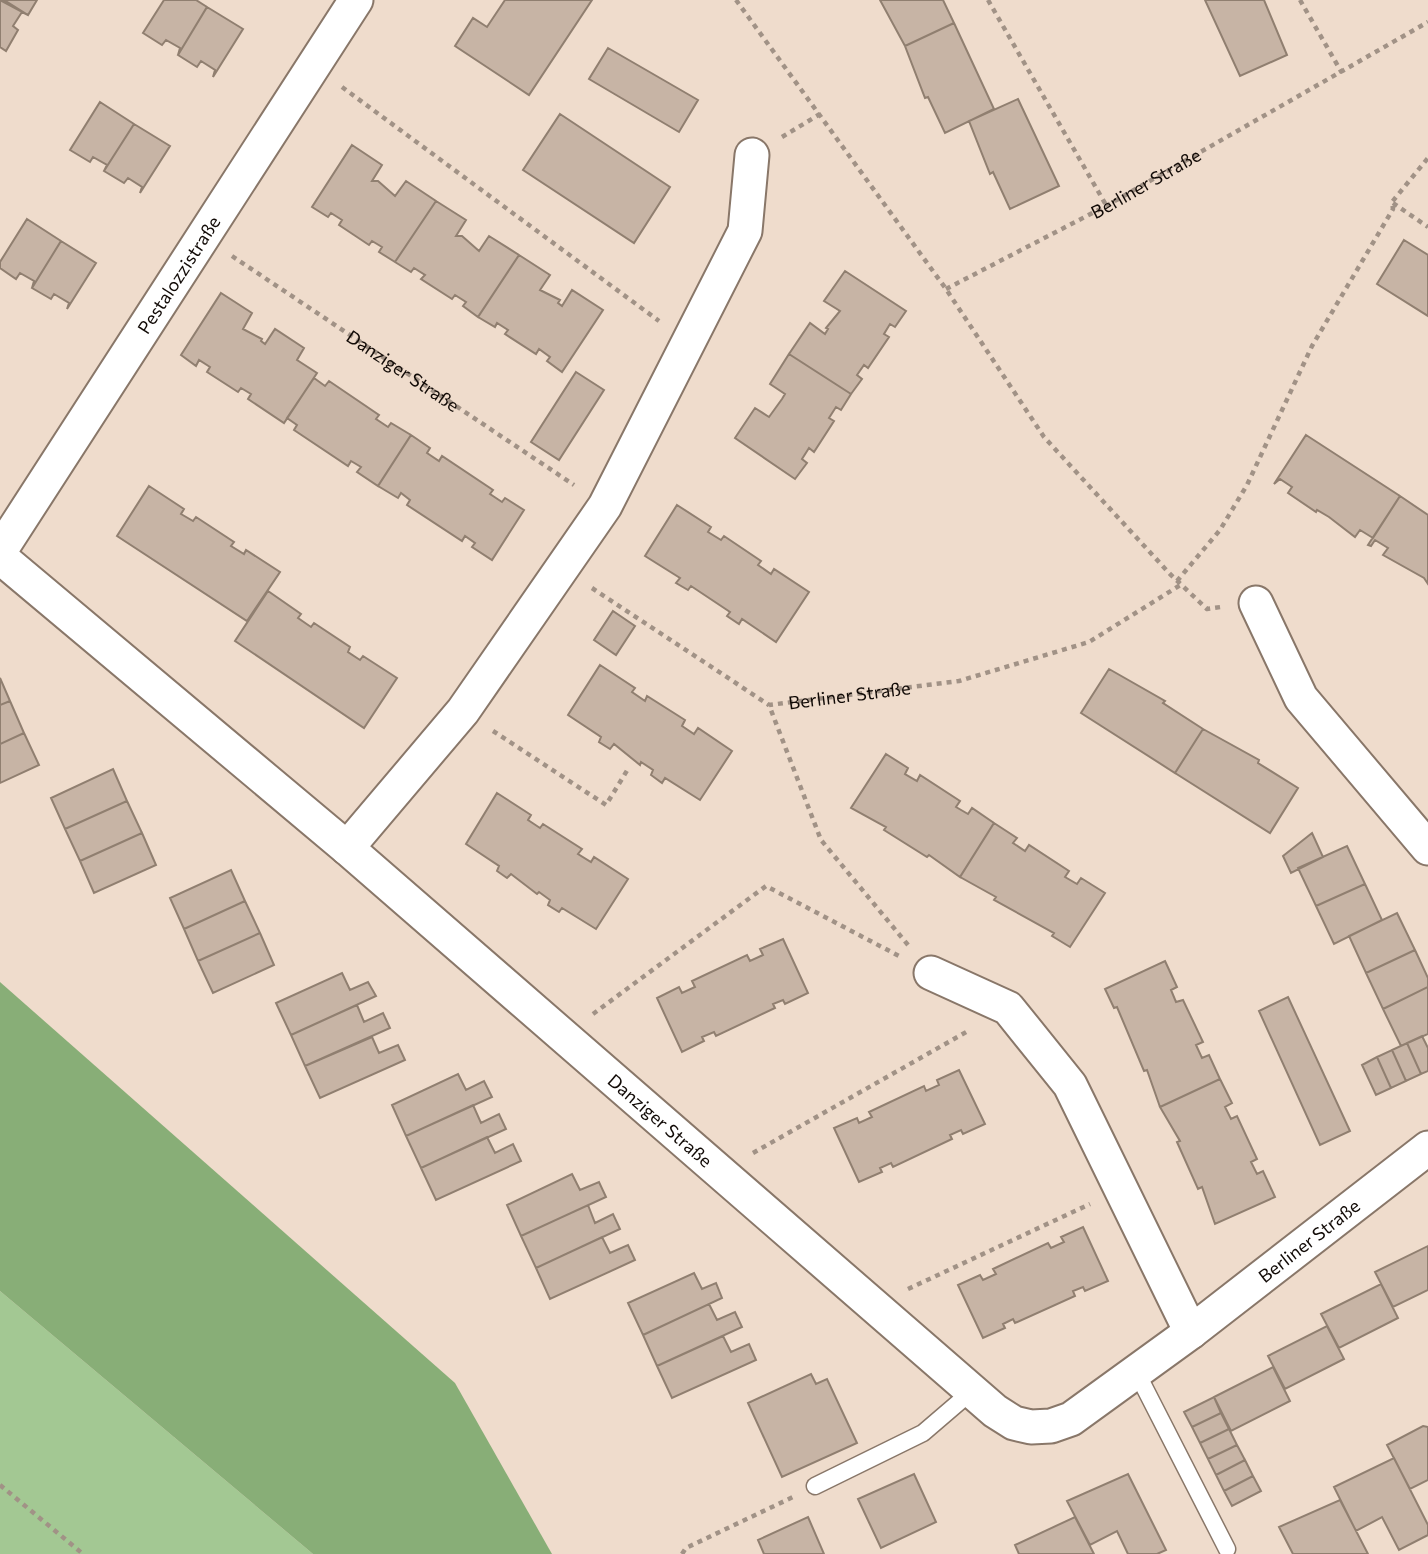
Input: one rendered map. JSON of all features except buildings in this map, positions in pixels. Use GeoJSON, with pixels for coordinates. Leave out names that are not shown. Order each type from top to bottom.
{"type":"FeatureCollection","features":[{"type":"Feature","properties":{"kind":"street","name":"Pestalozzistraße"},"geometry":{"type":"LineString","coordinates":[[0,551],[356,0]]}},
{"type":"Feature","properties":{"kind":"street"},"geometry":{"type":"LineString","coordinates":[[347,848],[463,711],[605,506],[746,231],[752,156]]}},
{"type":"Feature","properties":{"kind":"street","name":"Danziger Straße"},"geometry":{"type":"LineString","coordinates":[[0,557],[347,848],[995,1411],[1022,1425],[1051,1426],[1080,1412]]}},
{"type":"Feature","properties":{"kind":"street"},"geometry":{"type":"LineString","coordinates":[[1256,603],[1301,698],[1428,848]]}},
{"type":"Feature","properties":{"kind":"street"},"geometry":{"type":"LineString","coordinates":[[931,972],[1008,1008],[1070,1085],[1191,1332]]}},
{"type":"Feature","properties":{"kind":"street","name":"Berliner Straße"},"geometry":{"type":"LineString","coordinates":[[1080,1412],[1137,1373],[1428,1148]]}},
{"type":"Feature","properties":{"kind":"lane"},"geometry":{"type":"LineString","coordinates":[[1137,1373],[1227,1549]]}},
{"type":"Feature","properties":{"kind":"lane"},"geometry":{"type":"LineString","coordinates":[[816,1486],[923,1433],[972,1391]]}},
{"type":"Feature","properties":{"kind":"path"},"geometry":{"type":"LineString","coordinates":[[736,0],[946,289],[1044,437],[1207,609],[1256,603]]}},
{"type":"Feature","properties":{"kind":"path"},"geometry":{"type":"LineString","coordinates":[[988,0],[1106,206]]}},
{"type":"Feature","properties":{"kind":"path"},"geometry":{"type":"LineString","coordinates":[[1300,0],[1342,73]]}},
{"type":"Feature","properties":{"kind":"path","name":"Berliner Straße"},"geometry":{"type":"LineString","coordinates":[[946,289],[1106,206],[1428,22]]}},
{"type":"Feature","properties":{"kind":"path"},"geometry":{"type":"LineString","coordinates":[[313,66],[688,342]]}},
{"type":"Feature","properties":{"kind":"path","name":"Berliner Straße"},"geometry":{"type":"LineString","coordinates":[[931,972],[821,840],[769,705],[972,677],[1089,642],[1179,582],[1220,530],[1247,485],[1312,346],[1394,209],[1392,202],[1428,158]]}},
{"type":"Feature","properties":{"kind":"path"},"geometry":{"type":"LineString","coordinates":[[1392,202],[1428,227]]}},
{"type":"Feature","properties":{"kind":"path","name":"Danziger Straße"},"geometry":{"type":"LineString","coordinates":[[202,236],[605,506]]}},
{"type":"Feature","properties":{"kind":"path"},"geometry":{"type":"LineString","coordinates":[[563,569],[769,705]]}},
{"type":"Feature","properties":{"kind":"path"},"geometry":{"type":"LineString","coordinates":[[463,711],[606,806],[628,769]]}},
{"type":"Feature","properties":{"kind":"path"},"geometry":{"type":"LineString","coordinates":[[564,1036],[766,886],[931,972]]}},
{"type":"Feature","properties":{"kind":"path"},"geometry":{"type":"LineString","coordinates":[[719,1173],[1008,1008]]}},
{"type":"Feature","properties":{"kind":"path"},"geometry":{"type":"LineString","coordinates":[[873,1305],[1123,1189]]}},
{"type":"Feature","properties":{"kind":"path"},"geometry":{"type":"LineString","coordinates":[[0,1485],[83,1554]]}},
{"type":"Feature","properties":{"kind":"path"},"geometry":{"type":"LineString","coordinates":[[684,1552],[816,1486]]}},
{"type":"Feature","properties":{"kind":"green space"},"geometry":{"type":"Polygon","coordinates":[[[0,982],[455,1383],[552,1554],[313,1554],[0,1291],[0,982]]]}},
{"type":"Feature","properties":{"kind":"green space"},"geometry":{"type":"Polygon","coordinates":[[[0,1291],[313,1554],[0,1554],[0,1291]]]}}]}
